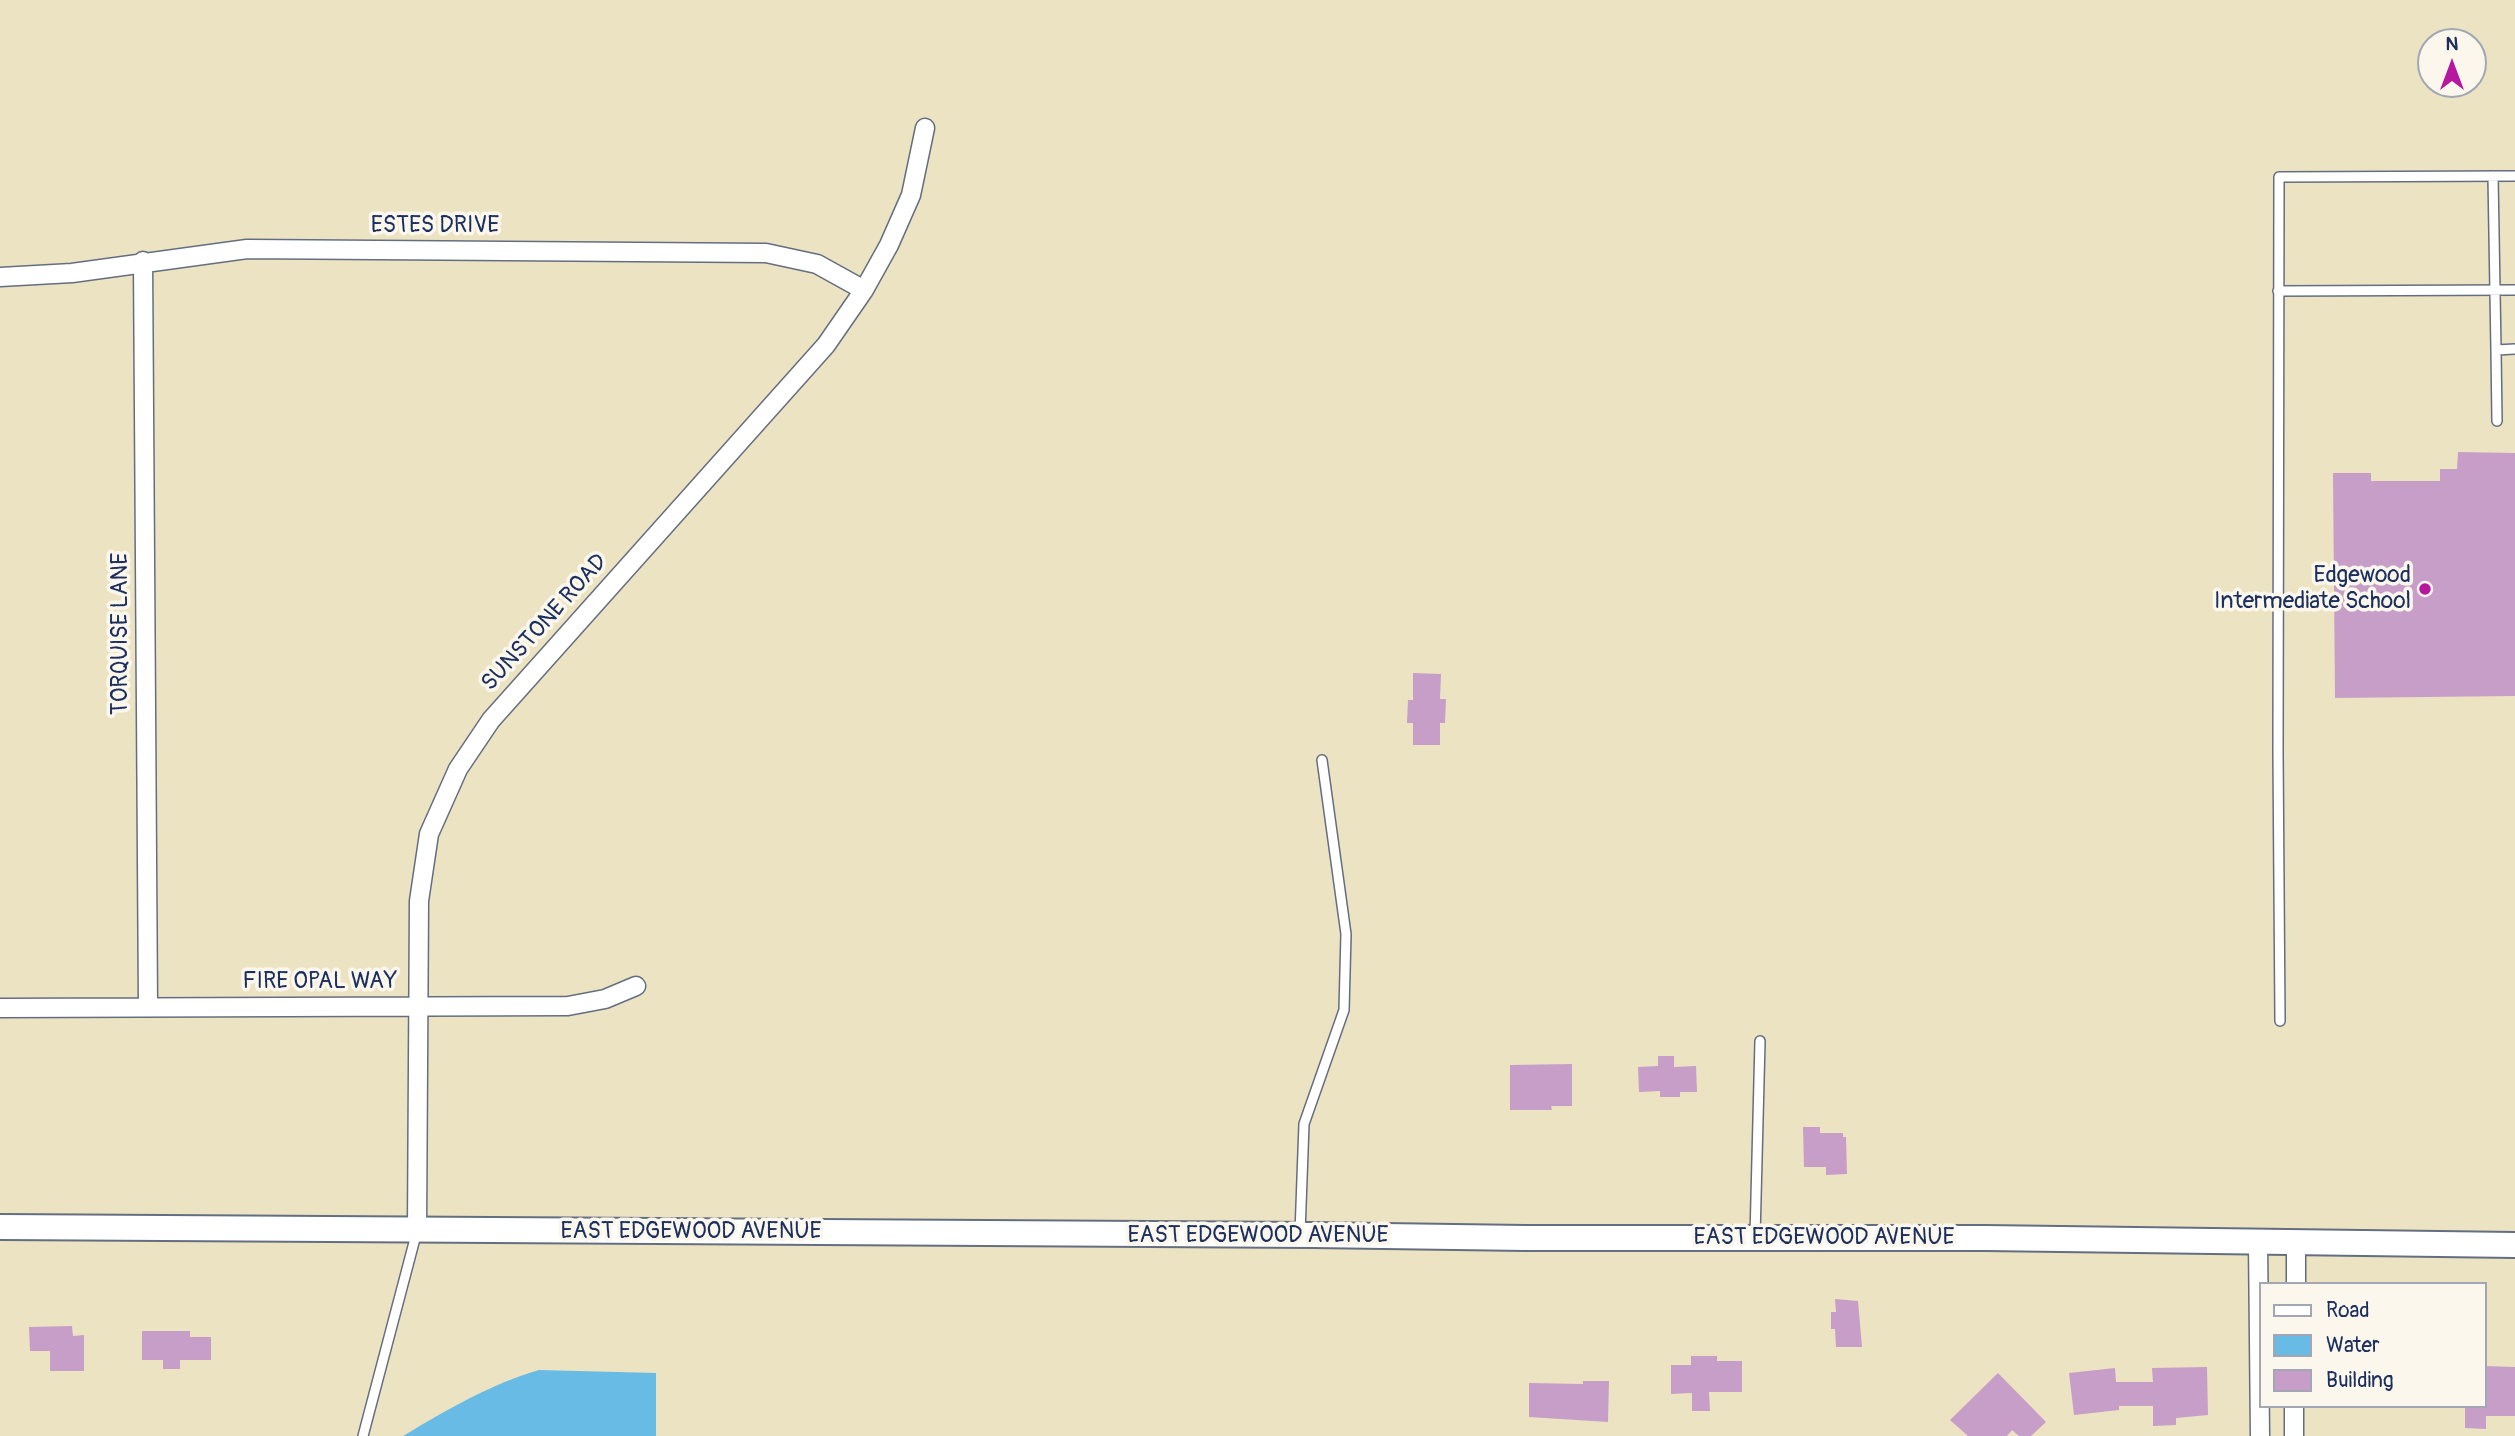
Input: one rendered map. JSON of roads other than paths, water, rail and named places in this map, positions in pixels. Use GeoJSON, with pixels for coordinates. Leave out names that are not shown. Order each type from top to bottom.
{"type":"FeatureCollection","features":[{"type":"Feature","properties":{"kind":"main road","name":"EAST EDGEWOOD AVENUE"},"geometry":{"type":"LineString","coordinates":[[0,1227],[1525,1238],[1985,1238],[2515,1245]]}},
{"type":"Feature","properties":{"kind":"street","name":"SUNSTONE ROAD"},"geometry":{"type":"LineString","coordinates":[[417,1229],[419,901],[429,834],[458,769],[491,720],[826,345],[864,290],[911,195],[925,128]]}},
{"type":"Feature","properties":{"kind":"street","name":"ESTES DRIVE"},"geometry":{"type":"LineString","coordinates":[[0,277],[72,273],[144,261],[247,249],[766,253],[817,264],[864,290]]}},
{"type":"Feature","properties":{"kind":"street","name":"TORQUISE LANE"},"geometry":{"type":"LineString","coordinates":[[144,261],[148,1006]]}},
{"type":"Feature","properties":{"kind":"street","name":"FIRE OPAL WAY"},"geometry":{"type":"LineString","coordinates":[[0,1008],[568,1006],[605,999],[636,986]]}},
{"type":"Feature","properties":{"kind":"street"},"geometry":{"type":"LineString","coordinates":[[2258,1242],[2260,1436]]}},
{"type":"Feature","properties":{"kind":"street"},"geometry":{"type":"LineString","coordinates":[[2296,1243],[2296,1282]]}},
{"type":"Feature","properties":{"kind":"street"},"geometry":{"type":"LineString","coordinates":[[2294,1408],[2294,1436]]}},
{"type":"Feature","properties":{"kind":"lane"},"geometry":{"type":"LineString","coordinates":[[2493,176],[2497,421]]}},
{"type":"Feature","properties":{"kind":"lane"},"geometry":{"type":"LineString","coordinates":[[2280,1021],[2279,177],[2515,176]]}},
{"type":"Feature","properties":{"kind":"lane"},"geometry":{"type":"LineString","coordinates":[[2278,290],[2515,290]]}},
{"type":"Feature","properties":{"kind":"lane"},"geometry":{"type":"LineString","coordinates":[[2496,350],[2515,349]]}},
{"type":"Feature","properties":{"kind":"lane"},"geometry":{"type":"LineString","coordinates":[[1300,1235],[1304,1124],[1344,1010],[1346,934],[1322,760]]}},
{"type":"Feature","properties":{"kind":"lane"},"geometry":{"type":"LineString","coordinates":[[1755,1238],[1760,1041]]}},
{"type":"Feature","properties":{"kind":"lane"},"geometry":{"type":"LineString","coordinates":[[363,1436],[417,1229]]}},
{"type":"Feature","properties":{"kind":"water"},"geometry":{"type":"Polygon","coordinates":[[[539,1370],[656,1373],[656,1436],[403,1436],[486,1390],[539,1370]]]}},
{"type":"Feature","properties":{"kind":"place","name":"Edgewood Intermediate School"},"geometry":{"type":"Point","coordinates":[2425,589]}}]}
